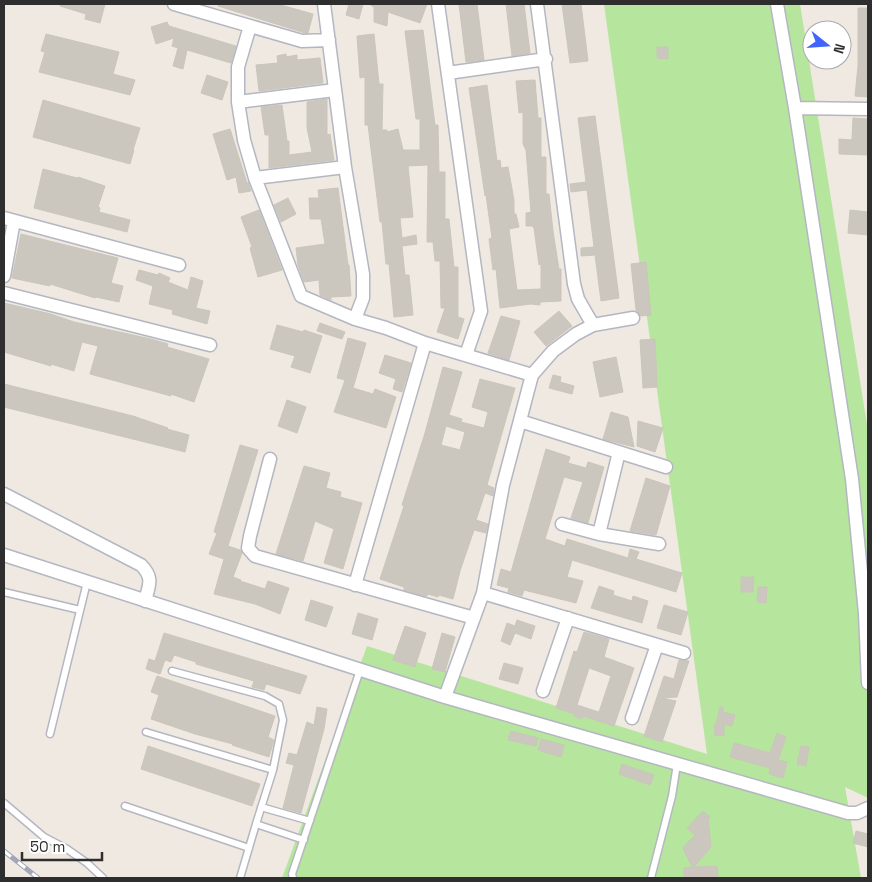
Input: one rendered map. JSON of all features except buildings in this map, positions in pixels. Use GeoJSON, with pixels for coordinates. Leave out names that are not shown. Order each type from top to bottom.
{"type":"FeatureCollection","features":[{"type":"Feature","properties":{"kind":"street"},"geometry":{"type":"LineString","coordinates":[[174,4],[302,41],[329,40]]}},
{"type":"Feature","properties":{"kind":"street"},"geometry":{"type":"LineString","coordinates":[[324,4],[362,274],[363,298],[355,319]]}},
{"type":"Feature","properties":{"kind":"street"},"geometry":{"type":"LineString","coordinates":[[438,4],[481,311],[466,355]]}},
{"type":"Feature","properties":{"kind":"street"},"geometry":{"type":"LineString","coordinates":[[537,4],[546,59],[574,284],[578,299],[593,325]]}},
{"type":"Feature","properties":{"kind":"street"},"geometry":{"type":"LineString","coordinates":[[777,4],[795,108],[852,479],[866,614],[868,683]]}},
{"type":"Feature","properties":{"kind":"street"},"geometry":{"type":"LineString","coordinates":[[250,26],[238,67],[238,102],[244,140],[255,178],[302,296],[355,319],[386,328],[425,343],[532,375]]}},
{"type":"Feature","properties":{"kind":"street"},"geometry":{"type":"LineString","coordinates":[[448,73],[546,59]]}},
{"type":"Feature","properties":{"kind":"street"},"geometry":{"type":"LineString","coordinates":[[238,102],[335,90]]}},
{"type":"Feature","properties":{"kind":"street"},"geometry":{"type":"LineString","coordinates":[[795,108],[868,109]]}},
{"type":"Feature","properties":{"kind":"street"},"geometry":{"type":"LineString","coordinates":[[255,178],[346,167]]}},
{"type":"Feature","properties":{"kind":"street"},"geometry":{"type":"LineString","coordinates":[[4,276],[9,220],[179,265]]}},
{"type":"Feature","properties":{"kind":"street"},"geometry":{"type":"LineString","coordinates":[[4,293],[210,345]]}},
{"type":"Feature","properties":{"kind":"street"},"geometry":{"type":"LineString","coordinates":[[445,697],[483,593],[503,485],[532,375],[553,351],[576,334],[593,325],[633,318]]}},
{"type":"Feature","properties":{"kind":"street"},"geometry":{"type":"LineString","coordinates":[[355,585],[425,343]]}},
{"type":"Feature","properties":{"kind":"street"},"geometry":{"type":"LineString","coordinates":[[520,422],[666,467]]}},
{"type":"Feature","properties":{"kind":"street"},"geometry":{"type":"LineString","coordinates":[[599,534],[619,452]]}},
{"type":"Feature","properties":{"kind":"street"},"geometry":{"type":"LineString","coordinates":[[270,459],[248,548],[254,556],[474,618]]}},
{"type":"Feature","properties":{"kind":"street"},"geometry":{"type":"LineString","coordinates":[[4,494],[141,565],[148,572],[150,578],[145,601]]}},
{"type":"Feature","properties":{"kind":"street"},"geometry":{"type":"LineString","coordinates":[[562,524],[599,534],[659,544]]}},
{"type":"Feature","properties":{"kind":"street"},"geometry":{"type":"LineString","coordinates":[[4,555],[445,697],[848,813],[867,811]]}},
{"type":"Feature","properties":{"kind":"street"},"geometry":{"type":"LineString","coordinates":[[483,593],[684,653]]}},
{"type":"Feature","properties":{"kind":"street"},"geometry":{"type":"LineString","coordinates":[[544,691],[568,618]]}},
{"type":"Feature","properties":{"kind":"street"},"geometry":{"type":"LineString","coordinates":[[632,718],[657,645]]}},
{"type":"Feature","properties":{"kind":"lane"},"geometry":{"type":"LineString","coordinates":[[50,734],[87,582]]}},
{"type":"Feature","properties":{"kind":"lane"},"geometry":{"type":"LineString","coordinates":[[4,592],[80,610]]}},
{"type":"Feature","properties":{"kind":"lane"},"geometry":{"type":"LineString","coordinates":[[293,878],[292,874],[360,670]]}},
{"type":"Feature","properties":{"kind":"lane"},"geometry":{"type":"LineString","coordinates":[[172,671],[265,696],[279,704],[283,720],[273,770],[240,878]]}},
{"type":"Feature","properties":{"kind":"lane"},"geometry":{"type":"LineString","coordinates":[[146,732],[273,770]]}},
{"type":"Feature","properties":{"kind":"lane"},"geometry":{"type":"LineString","coordinates":[[651,878],[672,796],[677,764]]}},
{"type":"Feature","properties":{"kind":"lane"},"geometry":{"type":"LineString","coordinates":[[4,803],[44,837],[67,849],[87,863],[103,878]]}},
{"type":"Feature","properties":{"kind":"lane"},"geometry":{"type":"LineString","coordinates":[[125,806],[249,848]]}},
{"type":"Feature","properties":{"kind":"lane"},"geometry":{"type":"LineString","coordinates":[[261,808],[310,822]]}},
{"type":"Feature","properties":{"kind":"lane"},"geometry":{"type":"LineString","coordinates":[[256,824],[304,840]]}},
{"type":"Feature","properties":{"kind":"green space"},"geometry":{"type":"Polygon","coordinates":[[[604,4],[800,4],[803,20],[802,70],[811,70],[868,431],[868,798],[845,787],[861,878],[282,878],[367,646],[707,754],[604,4]]]}},
{"type":"Feature","properties":{"kind":"railway"},"geometry":{"type":"LineString","coordinates":[[4,851],[38,878]]}}]}
